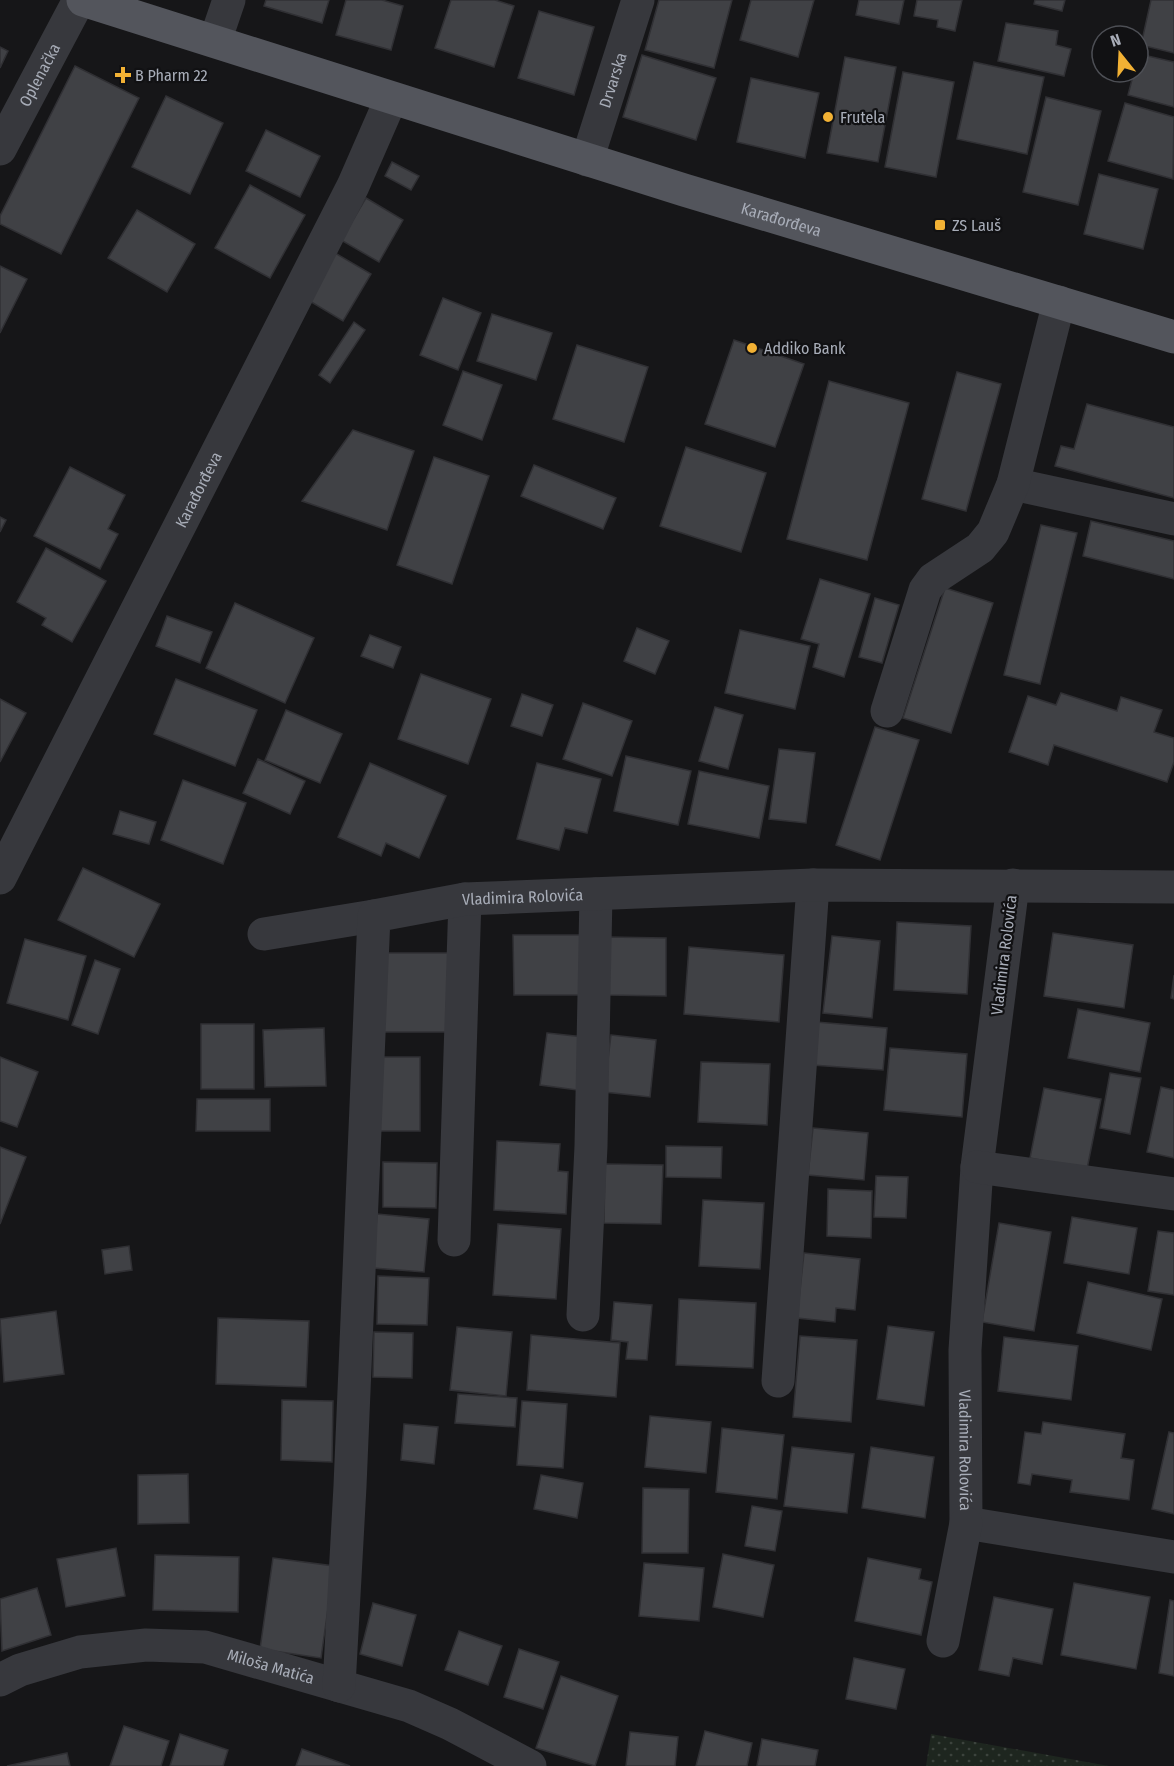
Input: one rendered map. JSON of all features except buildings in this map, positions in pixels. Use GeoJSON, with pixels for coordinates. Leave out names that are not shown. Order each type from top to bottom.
{"type":"FeatureCollection","features":[{"type":"Feature","properties":{"kind":"main road","name":"Karađorđeva"},"geometry":{"type":"LineString","coordinates":[[81,0],[587,160],[1174,337]]}},
{"type":"Feature","properties":{"kind":"street","name":"Oplenačka"},"geometry":{"type":"LineString","coordinates":[[0,149],[81,0]]}},
{"type":"Feature","properties":{"kind":"street"},"geometry":{"type":"LineString","coordinates":[[215,41],[229,0]]}},
{"type":"Feature","properties":{"kind":"street","name":"Drvarska"},"geometry":{"type":"LineString","coordinates":[[587,160],[638,0]]}},
{"type":"Feature","properties":{"kind":"street","name":"Karađorđeva"},"geometry":{"type":"LineString","coordinates":[[0,878],[353,186],[390,99]]}},
{"type":"Feature","properties":{"kind":"street"},"geometry":{"type":"LineString","coordinates":[[887,711],[925,590],[933,579],[980,548],[993,532],[1013,484],[1059,302]]}},
{"type":"Feature","properties":{"kind":"street"},"geometry":{"type":"LineString","coordinates":[[1013,484],[1174,519]]}},
{"type":"Feature","properties":{"kind":"street"},"geometry":{"type":"LineString","coordinates":[[778,1381],[813,885]]}},
{"type":"Feature","properties":{"kind":"street","name":"Vladimira Rolovića"},"geometry":{"type":"LineString","coordinates":[[454,1240],[465,899],[813,885],[1174,888]]}},
{"type":"Feature","properties":{"kind":"street","name":"Vladimira Rolovića"},"geometry":{"type":"LineString","coordinates":[[1013,885],[977,1167],[965,1350],[966,1524],[1174,1557]]}},
{"type":"Feature","properties":{"kind":"street"},"geometry":{"type":"LineString","coordinates":[[583,1315],[591,1146],[596,894]]}},
{"type":"Feature","properties":{"kind":"street"},"geometry":{"type":"LineString","coordinates":[[264,934],[465,899]]}},
{"type":"Feature","properties":{"kind":"street"},"geometry":{"type":"LineString","coordinates":[[339,1686],[350,1486],[374,916]]}},
{"type":"Feature","properties":{"kind":"street"},"geometry":{"type":"LineString","coordinates":[[977,1167],[1174,1194]]}},
{"type":"Feature","properties":{"kind":"street"},"geometry":{"type":"LineString","coordinates":[[943,1641],[966,1524]]}},
{"type":"Feature","properties":{"kind":"street","name":"Miloša Matića"},"geometry":{"type":"LineString","coordinates":[[0,1680],[39,1663],[80,1652],[173,1644],[205,1647],[409,1706],[450,1724],[530,1766]]}},
{"type":"Feature","properties":{"kind":"shaded area"},"geometry":{"type":"Polygon","coordinates":[[[931,1734],[1109,1766],[926,1766],[931,1734]]]}},
{"type":"Feature","properties":{"kind":"place","name":"B Pharm 22"},"geometry":{"type":"Point","coordinates":[123,75]}},
{"type":"Feature","properties":{"kind":"place","name":"Frutela"},"geometry":{"type":"Point","coordinates":[828,117]}},
{"type":"Feature","properties":{"kind":"place","name":"ZS Lauš"},"geometry":{"type":"Point","coordinates":[940,225]}},
{"type":"Feature","properties":{"kind":"place","name":"Addiko Bank"},"geometry":{"type":"Point","coordinates":[752,348]}}]}
